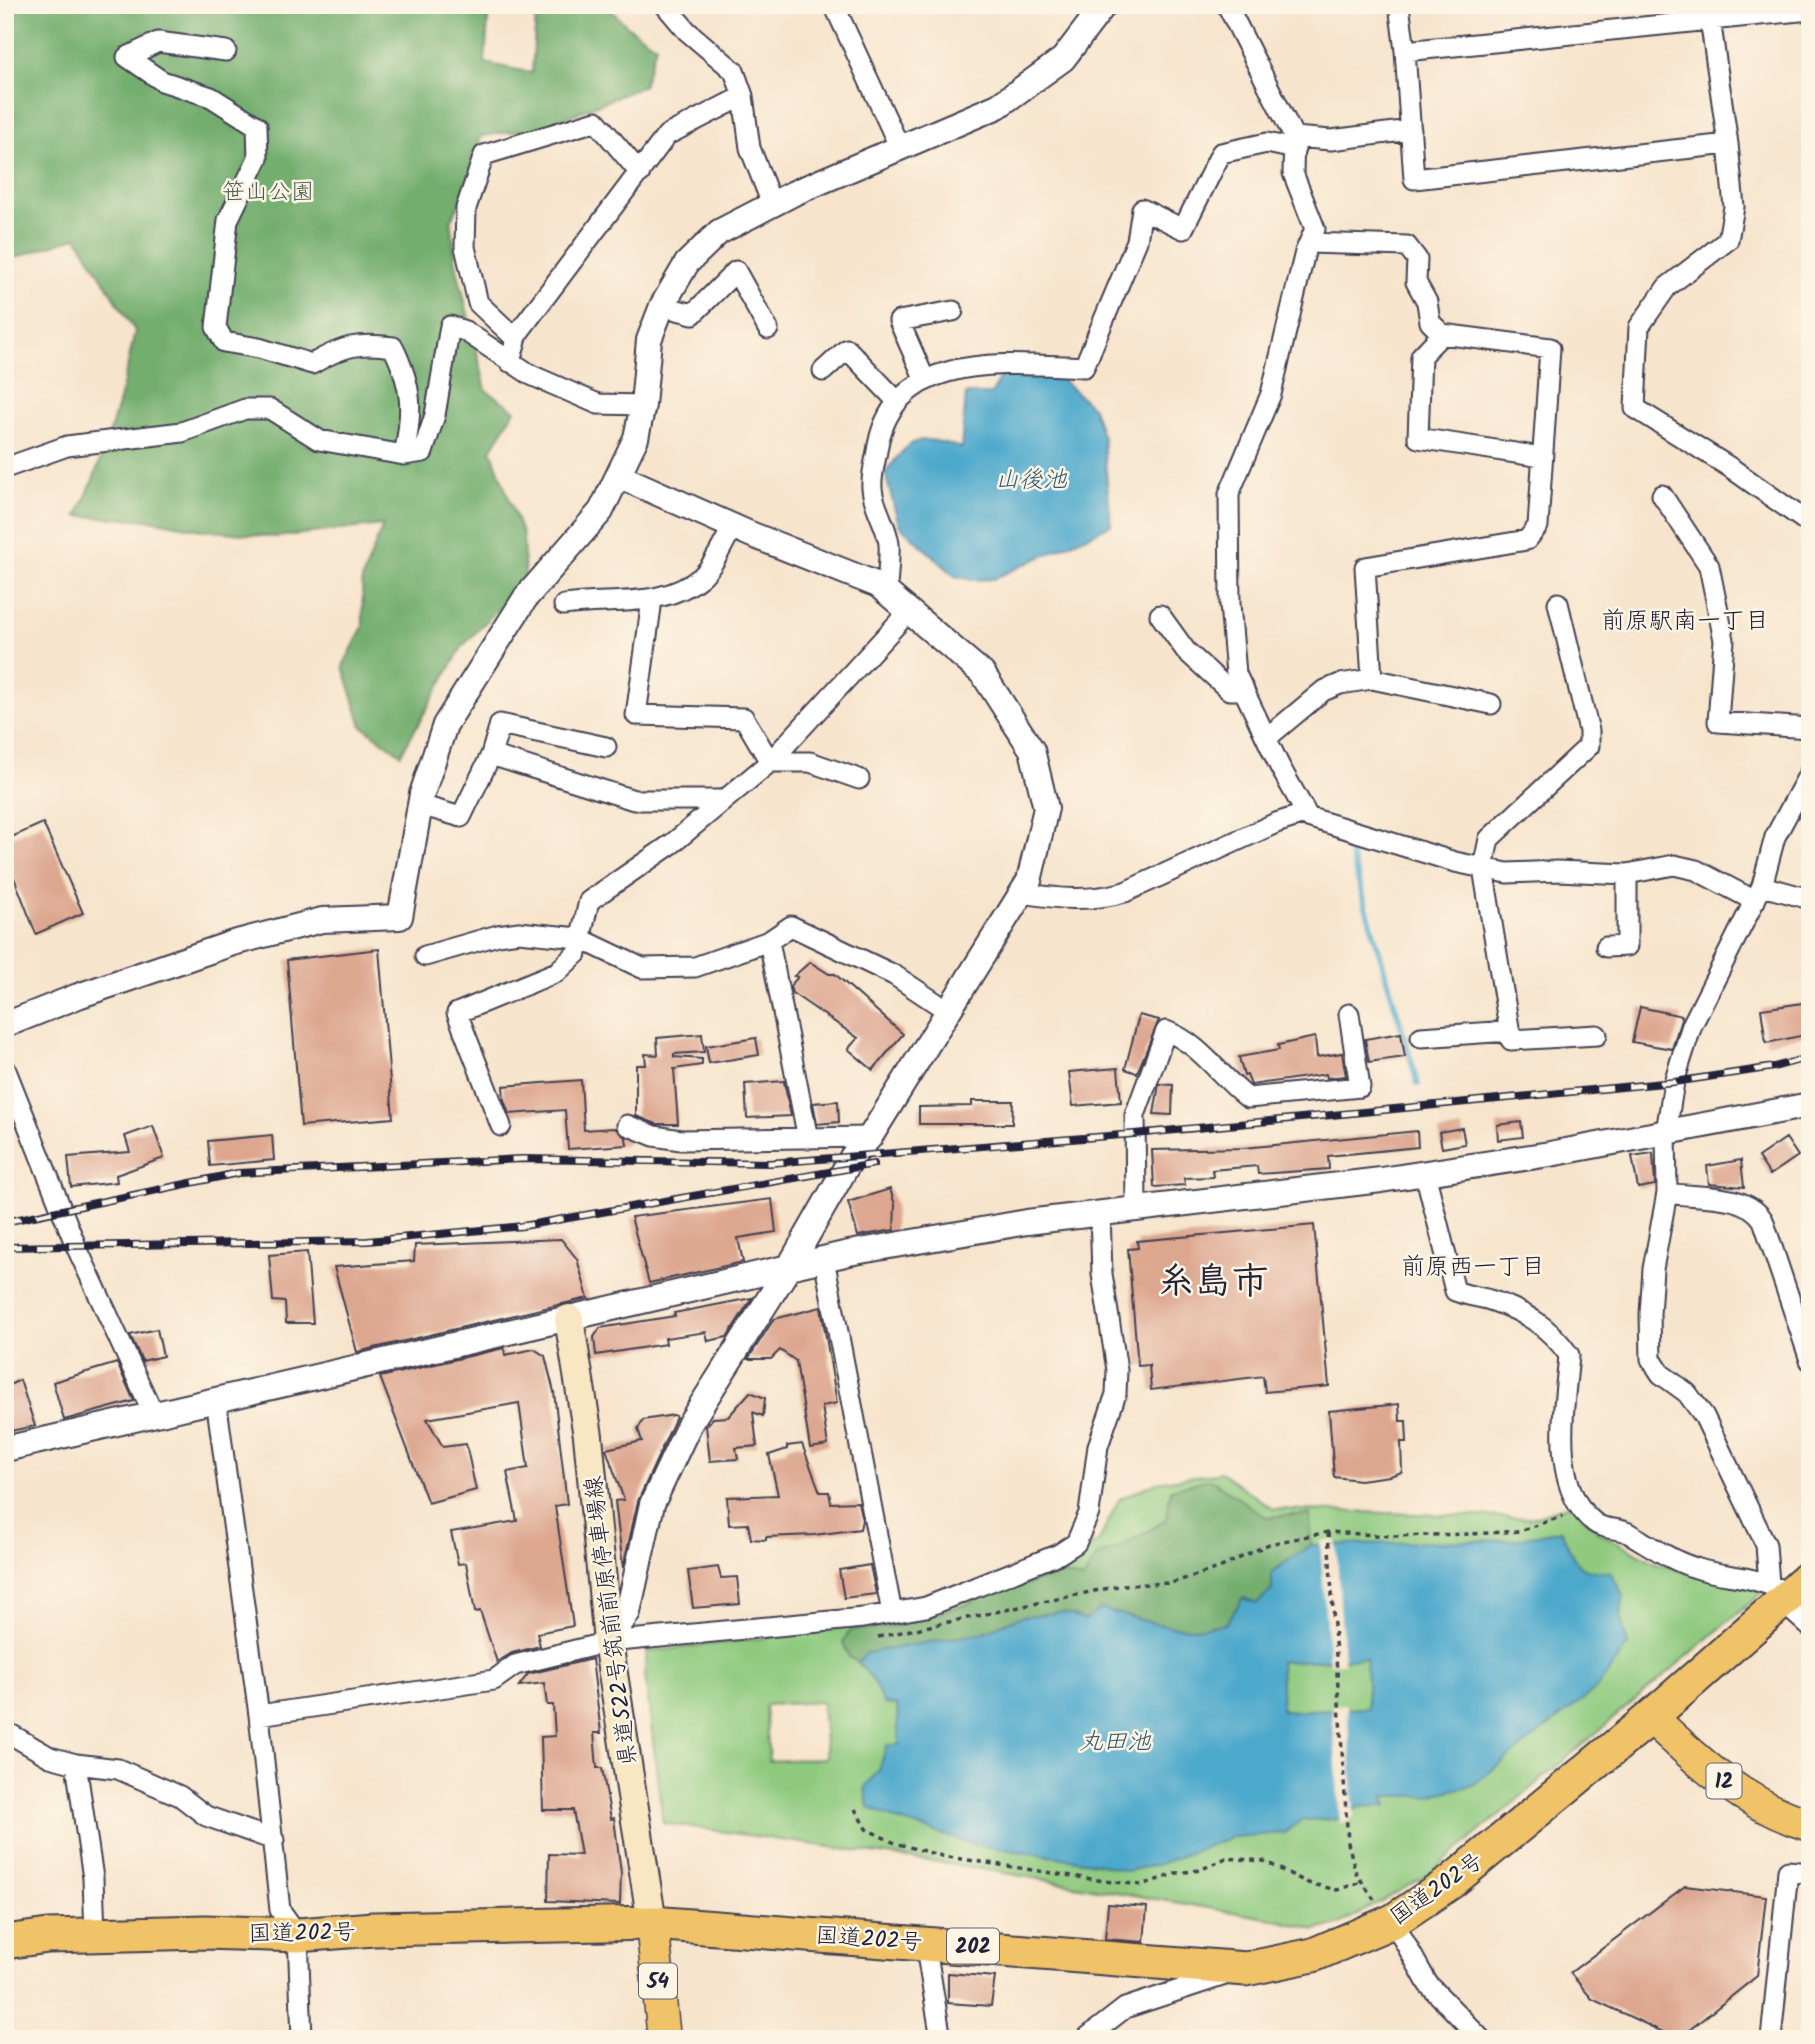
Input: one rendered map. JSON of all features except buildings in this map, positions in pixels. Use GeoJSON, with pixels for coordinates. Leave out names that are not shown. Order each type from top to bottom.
{"type":"FeatureCollection","features":[{"type":"Feature","properties":{"kind":"highway","name":"国道202号"},"geometry":{"type":"LineString","coordinates":[[5,1942],[48,1936],[205,1932],[298,1935],[373,1930],[652,1923],[925,1942],[1246,1969],[1313,1955],[1393,1921],[1451,1882],[1651,1717],[1787,1589]]}},
{"type":"Feature","properties":{"kind":"main road","name":"県道522号筑前前原停車場線"},"geometry":{"type":"LineString","coordinates":[[569,1318],[588,1436],[608,1642],[652,1923]]}},
{"type":"Feature","properties":{"kind":"main road","name":"12"},"geometry":{"type":"LineString","coordinates":[[1651,1717],[1712,1774],[1757,1804],[1810,1825]]}},
{"type":"Feature","properties":{"kind":"main road","name":"54"},"geometry":{"type":"LineString","coordinates":[[652,1923],[664,2039]]}},
{"type":"Feature","properties":{"kind":"street"},"geometry":{"type":"LineString","coordinates":[[665,5],[687,31],[734,71],[743,96],[750,148],[772,204]]}},
{"type":"Feature","properties":{"kind":"street"},"geometry":{"type":"LineString","coordinates":[[834,5],[899,146]]}},
{"type":"Feature","properties":{"kind":"street"},"geometry":{"type":"LineString","coordinates":[[5,1025],[78,996],[233,943],[322,920],[400,917],[420,805],[445,725],[526,597],[601,512],[620,476],[636,438],[643,405],[649,340],[662,306],[687,262],[719,232],[772,204],[899,146],[998,106],[1063,59],[1104,5]]}},
{"type":"Feature","properties":{"kind":"street"},"geometry":{"type":"LineString","coordinates":[[1227,5],[1295,143],[1293,173],[1315,229],[1309,243],[1271,394],[1229,494],[1230,604],[1236,674],[1280,767],[1307,815]]}},
{"type":"Feature","properties":{"kind":"street"},"geometry":{"type":"LineString","coordinates":[[1399,5],[1414,179],[1728,144]]}},
{"type":"Feature","properties":{"kind":"street"},"geometry":{"type":"LineString","coordinates":[[1405,51],[1709,13],[1810,10]]}},
{"type":"Feature","properties":{"kind":"street"},"geometry":{"type":"LineString","coordinates":[[1709,13],[1728,144],[1734,207],[1728,240],[1667,287],[1639,327],[1635,408],[1721,461],[1810,524]]}},
{"type":"Feature","properties":{"kind":"street"},"geometry":{"type":"LineString","coordinates":[[226,51],[158,42],[127,57],[162,81],[211,97],[257,126],[258,158],[228,220],[216,327],[219,337],[224,342],[259,348],[312,364],[334,351],[363,342],[393,346],[408,378],[410,426],[404,455]]}},
{"type":"Feature","properties":{"kind":"street"},"geometry":{"type":"LineString","coordinates":[[510,362],[516,339],[667,135],[743,96]]}},
{"type":"Feature","properties":{"kind":"street"},"geometry":{"type":"LineString","coordinates":[[516,339],[478,303],[465,247],[466,208],[484,155],[596,121],[640,173]]}},
{"type":"Feature","properties":{"kind":"street"},"geometry":{"type":"LineString","coordinates":[[887,592],[889,543],[872,488],[879,437],[885,416],[896,400],[938,373],[1002,365],[1084,367],[1137,242],[1142,209],[1183,229],[1221,153],[1267,143],[1331,140],[1410,130]]}},
{"type":"Feature","properties":{"kind":"street"},"geometry":{"type":"LineString","coordinates":[[1309,243],[1407,246],[1417,259],[1416,282],[1426,302],[1430,322],[1442,334],[1550,348],[1538,526],[1527,540],[1365,567],[1372,679]]}},
{"type":"Feature","properties":{"kind":"street"},"geometry":{"type":"LineString","coordinates":[[662,306],[694,314],[736,271],[768,329]]}},
{"type":"Feature","properties":{"kind":"street"},"geometry":{"type":"LineString","coordinates":[[925,380],[900,321],[953,311]]}},
{"type":"Feature","properties":{"kind":"street"},"geometry":{"type":"LineString","coordinates":[[5,468],[67,446],[182,432],[246,409],[270,409],[319,440],[404,455],[423,452],[437,402],[450,326],[465,331],[531,375],[598,404],[643,405]]}},
{"type":"Feature","properties":{"kind":"street"},"geometry":{"type":"LineString","coordinates":[[1442,334],[1421,356],[1418,438],[1542,457]]}},
{"type":"Feature","properties":{"kind":"street"},"geometry":{"type":"LineString","coordinates":[[823,371],[848,349],[896,400]]}},
{"type":"Feature","properties":{"kind":"street"},"geometry":{"type":"LineString","coordinates":[[608,1642],[628,1612],[652,1504],[690,1423],[789,1267],[852,1157],[870,1137],[1029,881],[1046,808],[1032,750],[983,674],[887,592],[878,585],[620,476]]}},
{"type":"Feature","properties":{"kind":"street"},"geometry":{"type":"LineString","coordinates":[[1662,495],[1709,566],[1724,640],[1718,722],[1810,727]]}},
{"type":"Feature","properties":{"kind":"street"},"geometry":{"type":"LineString","coordinates":[[564,605],[596,600],[652,600],[674,594],[702,576],[733,526]]}},
{"type":"Feature","properties":{"kind":"street"},"geometry":{"type":"LineString","coordinates":[[652,600],[636,715],[744,718],[771,762]]}},
{"type":"Feature","properties":{"kind":"street"},"geometry":{"type":"LineString","coordinates":[[1559,603],[1589,731],[1589,746],[1489,839],[1483,868],[1511,1040],[1597,1035]]}},
{"type":"Feature","properties":{"kind":"street"},"geometry":{"type":"LineString","coordinates":[[501,1126],[457,1013],[557,972],[577,953],[589,901],[673,843],[771,762],[909,611]]}},
{"type":"Feature","properties":{"kind":"street"},"geometry":{"type":"LineString","coordinates":[[1160,615],[1186,651],[1229,690],[1244,690]]}},
{"type":"Feature","properties":{"kind":"street"},"geometry":{"type":"LineString","coordinates":[[1268,737],[1323,691],[1340,684],[1372,679],[1491,704]]}},
{"type":"Feature","properties":{"kind":"street"},"geometry":{"type":"LineString","coordinates":[[420,805],[461,817],[491,755],[500,724],[606,747]]}},
{"type":"Feature","properties":{"kind":"street"},"geometry":{"type":"LineString","coordinates":[[491,755],[634,800],[724,800]]}},
{"type":"Feature","properties":{"kind":"street"},"geometry":{"type":"LineString","coordinates":[[771,762],[810,761],[859,779]]}},
{"type":"Feature","properties":{"kind":"street"},"geometry":{"type":"LineString","coordinates":[[1810,772],[1775,837],[1758,894],[1692,1025],[1674,1083],[1666,1132],[1667,1194],[1653,1269],[1651,1359],[1661,1374],[1687,1393],[1704,1416],[1787,1589],[1810,1627]]}},
{"type":"Feature","properties":{"kind":"street"},"geometry":{"type":"LineString","coordinates":[[1021,893],[1079,901],[1125,892],[1276,822],[1307,815],[1507,873],[1557,871],[1627,874],[1674,865],[1696,870],[1758,894],[1810,899]]}},
{"type":"Feature","properties":{"kind":"street"},"geometry":{"type":"LineString","coordinates":[[1606,947],[1626,946],[1627,874]]}},
{"type":"Feature","properties":{"kind":"street"},"geometry":{"type":"LineString","coordinates":[[425,956],[498,935],[519,932],[579,938],[642,968],[695,967],[769,941],[791,926],[894,975],[948,1011]]}},
{"type":"Feature","properties":{"kind":"street"},"geometry":{"type":"LineString","coordinates":[[769,941],[808,1139]]}},
{"type":"Feature","properties":{"kind":"street"},"geometry":{"type":"LineString","coordinates":[[1136,1208],[1135,1115],[1166,1031],[1180,1036],[1206,1057],[1232,1086],[1248,1098],[1360,1087],[1349,1014]]}},
{"type":"Feature","properties":{"kind":"street"},"geometry":{"type":"LineString","coordinates":[[1421,1037],[1510,1031]]}},
{"type":"Feature","properties":{"kind":"street"},"geometry":{"type":"LineString","coordinates":[[5,1068],[65,1221],[153,1413]]}},
{"type":"Feature","properties":{"kind":"street"},"geometry":{"type":"LineString","coordinates":[[5,1448],[824,1259],[1013,1224],[1426,1173],[1810,1105]]}},
{"type":"Feature","properties":{"kind":"street"},"geometry":{"type":"LineString","coordinates":[[627,1125],[654,1136],[681,1140],[870,1137]]}},
{"type":"Feature","properties":{"kind":"street"},"geometry":{"type":"LineString","coordinates":[[1426,1173],[1455,1291],[1491,1300],[1525,1314],[1551,1330],[1569,1355],[1562,1451],[1570,1481],[1583,1510],[1604,1528],[1622,1530],[1659,1552],[1697,1569],[1754,1578],[1787,1589]]}},
{"type":"Feature","properties":{"kind":"street"},"geometry":{"type":"LineString","coordinates":[[1667,1194],[1740,1201],[1756,1209],[1763,1220],[1810,1360]]}},
{"type":"Feature","properties":{"kind":"street"},"geometry":{"type":"LineString","coordinates":[[259,1715],[494,1680],[515,1665],[608,1642],[863,1618],[926,1607],[1059,1554],[1076,1543],[1089,1513],[1098,1446],[1116,1394],[1117,1370],[1102,1274],[1100,1212]]}},
{"type":"Feature","properties":{"kind":"street"},"geometry":{"type":"LineString","coordinates":[[824,1259],[892,1613]]}},
{"type":"Feature","properties":{"kind":"street"},"geometry":{"type":"LineString","coordinates":[[216,1399],[259,1715],[280,1910],[298,1935],[303,2039]]}},
{"type":"Feature","properties":{"kind":"street"},"geometry":{"type":"LineString","coordinates":[[5,1731],[50,1757],[76,1764],[118,1769],[180,1796],[206,1816],[274,1840]]}},
{"type":"Feature","properties":{"kind":"street"},"geometry":{"type":"LineString","coordinates":[[76,1764],[93,1878],[95,1935]]}},
{"type":"Feature","properties":{"kind":"street"},"geometry":{"type":"LineString","coordinates":[[1771,2039],[1788,1871],[1810,1873]]}},
{"type":"Feature","properties":{"kind":"street"},"geometry":{"type":"LineString","coordinates":[[1393,1921],[1427,1984],[1480,2039]]}},
{"type":"Feature","properties":{"kind":"street"},"geometry":{"type":"LineString","coordinates":[[925,1942],[941,2039]]}},
{"type":"Feature","properties":{"kind":"street"},"geometry":{"type":"LineString","coordinates":[[1085,2039],[1125,2008],[1246,1969]]}},
{"type":"Feature","properties":{"kind":"path"},"geometry":{"type":"LineString","coordinates":[[863,1618],[868,1638],[901,1634],[1123,1585],[1171,1583],[1219,1568],[1269,1544],[1328,1532],[1391,1535],[1520,1531],[1583,1510]]}},
{"type":"Feature","properties":{"kind":"path"},"geometry":{"type":"LineString","coordinates":[[1328,1532],[1348,1830],[1356,1873],[1393,1921]]}},
{"type":"Feature","properties":{"kind":"path"},"geometry":{"type":"LineString","coordinates":[[855,1809],[866,1829],[895,1843],[942,1856],[1104,1881],[1142,1885],[1177,1873],[1200,1870],[1226,1858],[1264,1861],[1308,1883],[1337,1890],[1362,1882]]}},
{"type":"Feature","properties":{"kind":"green space","name":"笹山公園"},"geometry":{"type":"Polygon","coordinates":[[[5,5],[493,5],[488,19],[485,63],[532,73],[536,14],[547,5],[606,5],[627,26],[656,46],[643,86],[541,128],[481,136],[467,191],[451,219],[456,264],[486,390],[515,410],[491,450],[523,536],[525,580],[462,647],[401,754],[362,726],[343,666],[363,627],[362,579],[383,525],[276,537],[202,530],[151,520],[77,516],[112,426],[135,331],[77,237],[5,261],[5,5]]]}},
{"type":"Feature","properties":{"kind":"green space"},"geometry":{"type":"Polygon","coordinates":[[[1221,1472],[1273,1509],[1531,1518],[1573,1504],[1598,1532],[1656,1563],[1763,1592],[1428,1875],[1340,1924],[1316,1930],[1273,1919],[970,1867],[663,1823],[645,1674],[647,1652],[836,1629],[1069,1558],[1099,1541],[1119,1499],[1157,1482],[1221,1472]],[[822,1702],[765,1705],[769,1761],[826,1758],[822,1702]]]}},
{"type":"Feature","properties":{"kind":"green space"},"geometry":{"type":"Polygon","coordinates":[[[1210,1479],[1266,1517],[1310,1514],[1311,1545],[1272,1572],[1273,1590],[1257,1604],[1243,1598],[1226,1624],[1175,1627],[1100,1609],[1085,1620],[1061,1612],[1020,1617],[983,1633],[867,1653],[858,1662],[849,1657],[843,1642],[851,1629],[887,1628],[966,1605],[989,1592],[1025,1585],[1060,1573],[1083,1580],[1097,1556],[1121,1547],[1166,1520],[1171,1489],[1210,1479]]]}},
{"type":"Feature","properties":{"kind":"water","name":"山後池"},"geometry":{"type":"Polygon","coordinates":[[[1002,371],[1057,375],[1093,408],[1103,438],[1111,525],[993,579],[974,580],[955,576],[899,525],[885,473],[909,445],[917,441],[934,441],[961,448],[966,394],[992,394],[1002,371]]]}},
{"type":"Feature","properties":{"kind":"water","name":"丸田池"},"geometry":{"type":"Polygon","coordinates":[[[1561,1530],[1573,1556],[1582,1567],[1610,1572],[1624,1597],[1620,1616],[1628,1645],[1596,1689],[1473,1785],[1428,1796],[1384,1796],[1387,1805],[1358,1807],[1346,1819],[1302,1820],[1284,1833],[1232,1837],[1160,1864],[1127,1871],[1096,1863],[972,1844],[894,1819],[868,1807],[865,1787],[879,1770],[887,1745],[899,1745],[897,1706],[883,1704],[874,1682],[858,1662],[867,1653],[983,1633],[1020,1617],[1061,1612],[1085,1620],[1100,1609],[1175,1627],[1226,1624],[1243,1598],[1257,1603],[1272,1590],[1272,1572],[1311,1545],[1513,1540],[1561,1530]],[[1366,1658],[1280,1662],[1282,1711],[1368,1708],[1366,1658]]]}},
{"type":"Feature","properties":{"kind":"pier"},"geometry":{"type":"Polygon","coordinates":[[[1336,1540],[1344,1663],[1329,1663],[1320,1541],[1336,1540]]]}},
{"type":"Feature","properties":{"kind":"pier"},"geometry":{"type":"Polygon","coordinates":[[[1332,1705],[1347,1705],[1354,1816],[1347,1822],[1340,1823],[1332,1705]]]}},
{"type":"Feature","properties":{"kind":"waterway"},"geometry":{"type":"LineString","coordinates":[[1345,835],[1418,1084]]}},
{"type":"Feature","properties":{"kind":"railway"},"geometry":{"type":"LineString","coordinates":[[5,1222],[238,1173],[522,1159],[770,1163],[1134,1134],[1674,1082],[1774,1067],[1810,1057]]}},
{"type":"Feature","properties":{"kind":"railway"},"geometry":{"type":"LineString","coordinates":[[5,1247],[368,1241],[523,1226],[874,1164]]}},
{"type":"Feature","properties":{"kind":"district","name":"前原駅南一丁目"},"geometry":{"type":"Point","coordinates":[1685,620]}},
{"type":"Feature","properties":{"kind":"district","name":"前原西一丁目"},"geometry":{"type":"Point","coordinates":[1473,1266]}},
{"type":"Feature","properties":{"kind":"district","name":"糸島市"},"geometry":{"type":"Point","coordinates":[1213,1280]}}]}
